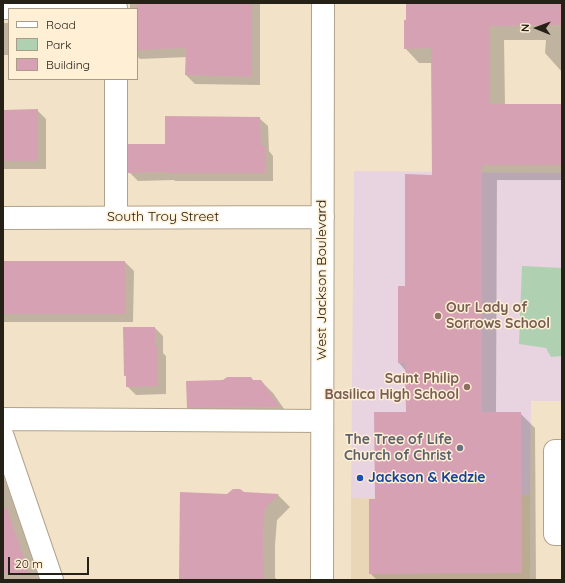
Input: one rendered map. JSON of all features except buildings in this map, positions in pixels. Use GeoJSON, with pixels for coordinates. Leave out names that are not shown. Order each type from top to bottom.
{"type":"FeatureCollection","features":[{"type":"Feature","properties":{"kind":"street","name":"West Jackson Boulevard"},"geometry":{"type":"LineString","coordinates":[[322,580],[323,3]]}},
{"type":"Feature","properties":{"kind":"street"},"geometry":{"type":"LineString","coordinates":[[3,8],[116,6]]}},
{"type":"Feature","properties":{"kind":"street"},"geometry":{"type":"LineString","coordinates":[[116,80],[116,218]]}},
{"type":"Feature","properties":{"kind":"street","name":"South Troy Street"},"geometry":{"type":"LineString","coordinates":[[3,218],[323,217]]}},
{"type":"Feature","properties":{"kind":"street"},"geometry":{"type":"LineString","coordinates":[[3,419],[322,421]]}},
{"type":"Feature","properties":{"kind":"street"},"geometry":{"type":"LineString","coordinates":[[3,437],[52,580]]}},
{"type":"Feature","properties":{"kind":"street"},"geometry":{"type":"LineString","coordinates":[[562,451],[555,451],[555,534],[562,534]]}},
{"type":"Feature","properties":{"kind":"shaded area"},"geometry":{"type":"Polygon","coordinates":[[[354,171],[562,173],[562,401],[531,401],[530,495],[351,498],[354,171]]]}},
{"type":"Feature","properties":{"kind":"shaded area"},"geometry":{"type":"Polygon","coordinates":[[[530,495],[530,580],[351,580],[351,498],[530,495]]]}},
{"type":"Feature","properties":{"kind":"green space"},"geometry":{"type":"Polygon","coordinates":[[[522,266],[562,268],[562,356],[551,357],[546,348],[519,344],[522,266]]]}},
{"type":"Feature","properties":{"kind":"place","name":"Our Lady of Sorrows School"},"geometry":{"type":"Point","coordinates":[438,316]}},
{"type":"Feature","properties":{"kind":"place","name":"Saint Philip Basilica High School"},"geometry":{"type":"Point","coordinates":[467,387]}},
{"type":"Feature","properties":{"kind":"place","name":"The Tree of Life Church of Christ"},"geometry":{"type":"Point","coordinates":[460,448]}},
{"type":"Feature","properties":{"kind":"place","name":"Jackson & Kedzie"},"geometry":{"type":"Point","coordinates":[360,478]}}]}
